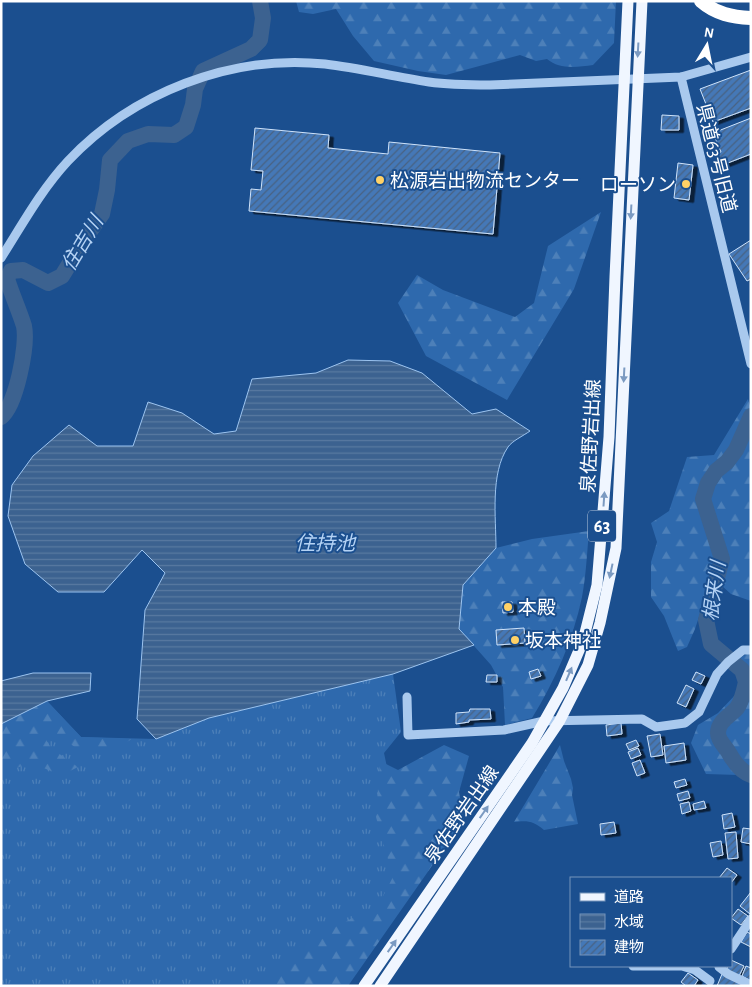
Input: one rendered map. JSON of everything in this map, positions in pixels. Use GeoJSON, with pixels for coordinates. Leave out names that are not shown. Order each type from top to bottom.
{"type":"FeatureCollection","features":[{"type":"Feature","properties":{"kind":"highway"},"geometry":{"type":"LineString","coordinates":[[701,1],[714,10],[727,15],[751,18]]}},
{"type":"Feature","properties":{"kind":"main road","name":"泉佐野岩出線"},"geometry":{"type":"LineString","coordinates":[[364,986],[532,743],[563,688],[583,641],[597,585],[609,437],[628,1]]}},
{"type":"Feature","properties":{"kind":"main road","name":"泉佐野岩出線"},"geometry":{"type":"LineString","coordinates":[[380,986],[559,722],[588,665],[600,623],[616,548],[642,1]]}},
{"type":"Feature","properties":{"kind":"street"},"geometry":{"type":"LineString","coordinates":[[1,258],[46,188],[91,139],[119,117],[150,99],[206,76],[241,67],[291,63],[324,64],[429,82],[490,85],[681,77],[751,57]]}},
{"type":"Feature","properties":{"kind":"street","name":"県道63号旧道"},"geometry":{"type":"LineString","coordinates":[[681,77],[751,363]]}},
{"type":"Feature","properties":{"kind":"street"},"geometry":{"type":"LineString","coordinates":[[406,697],[408,735],[504,730],[544,721],[642,719],[656,727],[685,723],[699,712],[717,674],[743,650],[751,650]]}},
{"type":"Feature","properties":{"kind":"street"},"geometry":{"type":"LineString","coordinates":[[732,948],[751,919]]}},
{"type":"Feature","properties":{"kind":"street"},"geometry":{"type":"LineString","coordinates":[[685,967],[694,970],[709,984],[719,967],[728,974],[751,984]]}},
{"type":"Feature","properties":{"kind":"green space"},"geometry":{"type":"Polygon","coordinates":[[[296,1],[616,1],[614,43],[593,65],[563,66],[547,59],[536,61],[520,55],[446,75],[374,61],[353,36],[336,9],[313,14],[299,12],[296,1]]]}},
{"type":"Feature","properties":{"kind":"green space"},"geometry":{"type":"Polygon","coordinates":[[[601,212],[574,289],[507,400],[426,356],[398,303],[417,275],[443,290],[515,317],[534,303],[548,246],[601,212]]]}},
{"type":"Feature","properties":{"kind":"green space"},"geometry":{"type":"Polygon","coordinates":[[[748,399],[751,409],[751,601],[731,594],[712,577],[687,647],[678,651],[664,616],[651,597],[651,562],[657,542],[651,523],[669,511],[687,457],[714,455],[748,399]]]}},
{"type":"Feature","properties":{"kind":"green space"},"geometry":{"type":"Polygon","coordinates":[[[589,531],[582,597],[574,629],[562,660],[532,718],[505,725],[503,687],[491,665],[459,629],[463,585],[496,548],[532,539],[589,531]]]}},
{"type":"Feature","properties":{"kind":"green space"},"geometry":{"type":"Polygon","coordinates":[[[748,653],[751,655],[751,772],[739,775],[706,774],[691,743],[698,725],[718,713],[738,692],[740,658],[748,653]]]}},
{"type":"Feature","properties":{"kind":"green space"},"geometry":{"type":"Polygon","coordinates":[[[393,674],[401,732],[384,753],[401,878],[382,923],[288,986],[1,986],[1,724],[47,701],[81,737],[156,739],[209,718],[393,674]]]}},
{"type":"Feature","properties":{"kind":"green space"},"geometry":{"type":"Polygon","coordinates":[[[47,701],[81,737],[132,739],[110,752],[76,748],[53,731],[42,733],[51,748],[78,767],[62,775],[30,763],[3,773],[1,771],[1,724],[47,701]]]}},
{"type":"Feature","properties":{"kind":"green space"},"geometry":{"type":"Polygon","coordinates":[[[444,745],[469,756],[459,792],[464,820],[348,986],[263,986],[268,983],[301,945],[379,904],[393,877],[376,817],[380,761],[398,770],[444,745]]]}},
{"type":"Feature","properties":{"kind":"green space"},"geometry":{"type":"Polygon","coordinates":[[[560,745],[571,779],[578,824],[544,830],[530,822],[514,822],[560,745]]]}},
{"type":"Feature","properties":{"kind":"water","name":"住持池"},"geometry":{"type":"Polygon","coordinates":[[[348,360],[390,361],[422,373],[472,414],[496,409],[530,431],[510,445],[502,458],[496,482],[495,496],[496,548],[463,585],[459,629],[474,645],[393,674],[209,718],[156,739],[137,719],[145,610],[165,573],[142,550],[104,592],[58,592],[25,564],[8,516],[12,485],[33,456],[69,425],[97,446],[133,446],[148,402],[182,413],[214,434],[236,431],[252,379],[316,373],[348,360]]]}},
{"type":"Feature","properties":{"kind":"water"},"geometry":{"type":"Polygon","coordinates":[[[33,673],[91,673],[90,691],[47,701],[1,724],[1,681],[33,673]]]}},
{"type":"Feature","properties":{"kind":"building"},"geometry":{"type":"Polygon","coordinates":[[[751,70],[751,108],[713,122],[700,89],[751,70]]]}},
{"type":"Feature","properties":{"kind":"building"},"geometry":{"type":"Polygon","coordinates":[[[662,115],[679,116],[679,130],[661,130],[662,115]]]}},
{"type":"Feature","properties":{"kind":"building"},"geometry":{"type":"Polygon","coordinates":[[[751,118],[751,154],[720,166],[715,154],[721,152],[713,133],[751,118]]]}},
{"type":"Feature","properties":{"kind":"building","name":"松源岩出物流センター"},"geometry":{"type":"Polygon","coordinates":[[[255,128],[329,135],[328,148],[388,154],[389,142],[500,153],[493,234],[249,211],[251,189],[261,190],[263,171],[251,170],[255,128]]]}},
{"type":"Feature","properties":{"kind":"building"},"geometry":{"type":"Polygon","coordinates":[[[678,163],[693,165],[689,200],[674,198],[678,163]]]}},
{"type":"Feature","properties":{"kind":"building"},"geometry":{"type":"Polygon","coordinates":[[[751,240],[751,279],[747,281],[729,254],[751,240]]]}},
{"type":"Feature","properties":{"kind":"building","name":"本殿"},"geometry":{"type":"Polygon","coordinates":[[[502,602],[512,602],[513,612],[503,613],[502,602]]]}},
{"type":"Feature","properties":{"kind":"building"},"geometry":{"type":"Polygon","coordinates":[[[524,628],[525,643],[497,645],[496,630],[524,628]]]}},
{"type":"Feature","properties":{"kind":"building"},"geometry":{"type":"Polygon","coordinates":[[[538,669],[541,676],[531,679],[529,672],[538,669]]]}},
{"type":"Feature","properties":{"kind":"building"},"geometry":{"type":"Polygon","coordinates":[[[696,672],[705,676],[701,684],[692,680],[696,672]]]}},
{"type":"Feature","properties":{"kind":"building"},"geometry":{"type":"Polygon","coordinates":[[[487,675],[497,675],[497,682],[486,682],[487,675]]]}},
{"type":"Feature","properties":{"kind":"building"},"geometry":{"type":"Polygon","coordinates":[[[686,685],[694,689],[686,707],[677,703],[686,685]]]}},
{"type":"Feature","properties":{"kind":"building"},"geometry":{"type":"Polygon","coordinates":[[[470,709],[490,709],[491,719],[469,720],[469,722],[456,724],[456,713],[469,712],[470,709]]]}},
{"type":"Feature","properties":{"kind":"building"},"geometry":{"type":"Polygon","coordinates":[[[621,723],[622,734],[607,736],[606,725],[621,723]]]}},
{"type":"Feature","properties":{"kind":"building"},"geometry":{"type":"Polygon","coordinates":[[[660,734],[663,755],[651,757],[647,736],[660,734]]]}},
{"type":"Feature","properties":{"kind":"building"},"geometry":{"type":"Polygon","coordinates":[[[636,740],[639,746],[629,750],[626,744],[636,740]]]}},
{"type":"Feature","properties":{"kind":"building"},"geometry":{"type":"Polygon","coordinates":[[[684,743],[686,760],[666,763],[664,746],[684,743]]]}},
{"type":"Feature","properties":{"kind":"building"},"geometry":{"type":"Polygon","coordinates":[[[638,748],[641,755],[631,759],[628,752],[638,748]]]}},
{"type":"Feature","properties":{"kind":"building"},"geometry":{"type":"Polygon","coordinates":[[[640,760],[645,773],[637,776],[632,763],[640,760]]]}},
{"type":"Feature","properties":{"kind":"building"},"geometry":{"type":"Polygon","coordinates":[[[685,779],[687,785],[676,788],[674,782],[685,779]]]}},
{"type":"Feature","properties":{"kind":"building"},"geometry":{"type":"Polygon","coordinates":[[[688,791],[690,798],[679,801],[677,794],[688,791]]]}},
{"type":"Feature","properties":{"kind":"building"},"geometry":{"type":"Polygon","coordinates":[[[704,801],[706,808],[694,810],[693,804],[704,801]]]}},
{"type":"Feature","properties":{"kind":"building"},"geometry":{"type":"Polygon","coordinates":[[[689,802],[691,811],[682,814],[680,804],[689,802]]]}},
{"type":"Feature","properties":{"kind":"building"},"geometry":{"type":"Polygon","coordinates":[[[732,813],[735,827],[724,829],[722,815],[732,813]]]}},
{"type":"Feature","properties":{"kind":"building"},"geometry":{"type":"Polygon","coordinates":[[[614,822],[616,833],[601,835],[600,824],[614,822]]]}},
{"type":"Feature","properties":{"kind":"building"},"geometry":{"type":"Polygon","coordinates":[[[743,828],[751,829],[751,844],[741,842],[743,828]]]}},
{"type":"Feature","properties":{"kind":"building"},"geometry":{"type":"Polygon","coordinates":[[[736,832],[738,858],[728,859],[725,833],[736,832]]]}},
{"type":"Feature","properties":{"kind":"building"},"geometry":{"type":"Polygon","coordinates":[[[721,841],[723,855],[713,857],[710,843],[721,841]]]}},
{"type":"Feature","properties":{"kind":"building"},"geometry":{"type":"Polygon","coordinates":[[[727,868],[737,875],[732,882],[732,877],[720,877],[727,868]]]}},
{"type":"Feature","properties":{"kind":"building"},"geometry":{"type":"Polygon","coordinates":[[[751,892],[751,912],[750,914],[740,906],[751,892]]]}},
{"type":"Feature","properties":{"kind":"building"},"geometry":{"type":"Polygon","coordinates":[[[738,909],[748,916],[741,925],[732,917],[738,909]]]}},
{"type":"Feature","properties":{"kind":"building"},"geometry":{"type":"Polygon","coordinates":[[[747,932],[751,934],[751,947],[741,942],[747,932]]]}},
{"type":"Feature","properties":{"kind":"building"},"geometry":{"type":"Polygon","coordinates":[[[732,960],[744,966],[739,976],[726,970],[728,967],[732,967],[732,960]]]}},
{"type":"Feature","properties":{"kind":"building"},"geometry":{"type":"Polygon","coordinates":[[[746,966],[751,968],[751,981],[742,976],[746,966]]]}},
{"type":"Feature","properties":{"kind":"building"},"geometry":{"type":"Polygon","coordinates":[[[688,973],[698,980],[694,986],[686,986],[681,982],[688,973]]]}},
{"type":"Feature","properties":{"kind":"building"},"geometry":{"type":"Polygon","coordinates":[[[722,974],[746,986],[717,986],[722,974]]]}},
{"type":"Feature","properties":{"kind":"waterway","name":"住吉川"},"geometry":{"type":"LineString","coordinates":[[1,417],[6,411],[16,388],[20,374],[25,335],[24,326],[7,279],[11,271],[23,270],[48,283],[62,276],[102,214],[110,160],[128,141],[148,134],[174,135],[186,127],[193,105],[195,89],[203,71],[251,49],[260,40],[263,18],[260,1]]}},
{"type":"Feature","properties":{"kind":"waterway","name":"根来川"},"geometry":{"type":"LineString","coordinates":[[751,416],[736,450],[727,462],[716,471],[708,483],[703,499],[722,559],[706,620],[711,644],[742,670],[746,682],[739,705],[720,725],[718,736],[738,766],[744,772],[751,775]]}},
{"type":"Feature","properties":{"kind":"place","name":"松源岩出物流センター"},"geometry":{"type":"Point","coordinates":[380,180]}},
{"type":"Feature","properties":{"kind":"place","name":"ローソン"},"geometry":{"type":"Point","coordinates":[686,184]}},
{"type":"Feature","properties":{"kind":"place","name":"本殿"},"geometry":{"type":"Point","coordinates":[508,607]}},
{"type":"Feature","properties":{"kind":"place","name":"坂本神社"},"geometry":{"type":"Point","coordinates":[515,640]}}]}
